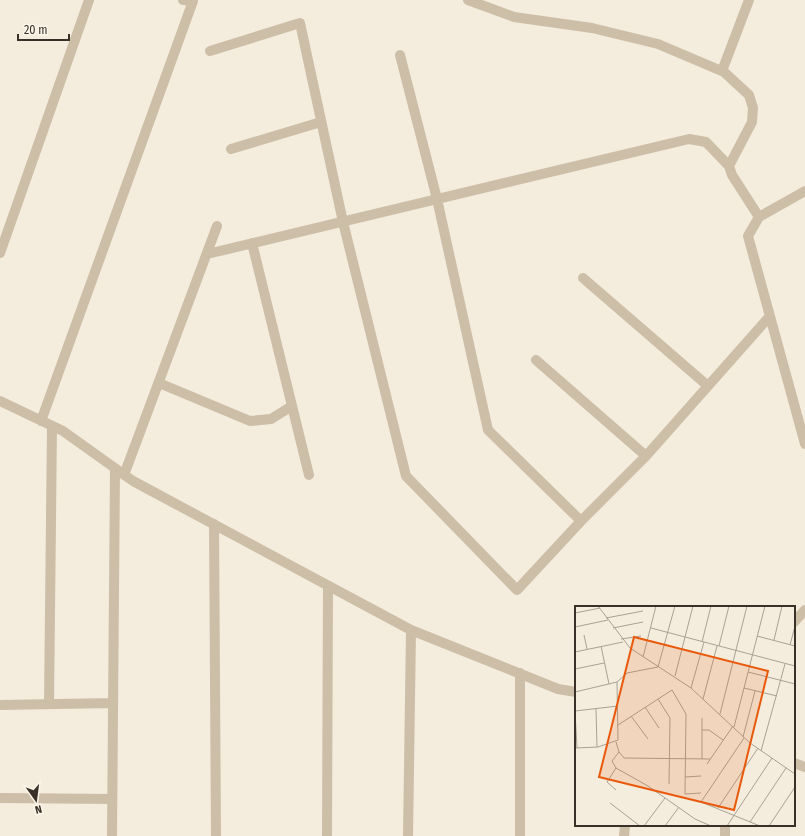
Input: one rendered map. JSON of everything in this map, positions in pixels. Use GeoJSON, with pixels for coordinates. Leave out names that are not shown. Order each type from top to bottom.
{"type":"FeatureCollection","features":[{"type":"Feature","properties":{"kind":"street"},"geometry":{"type":"LineString","coordinates":[[0,253],[89,0]]}},
{"type":"Feature","properties":{"kind":"street"},"geometry":{"type":"LineString","coordinates":[[41,421],[193,1],[183,0]]}},
{"type":"Feature","properties":{"kind":"street"},"geometry":{"type":"LineString","coordinates":[[468,0],[514,17],[592,28],[658,44],[722,71],[749,95],[753,108],[752,122],[729,166]]}},
{"type":"Feature","properties":{"kind":"street"},"geometry":{"type":"LineString","coordinates":[[722,71],[749,0]]}},
{"type":"Feature","properties":{"kind":"street"},"geometry":{"type":"LineString","coordinates":[[210,51],[300,23],[343,222],[406,476],[517,590],[580,521],[646,456],[770,316]]}},
{"type":"Feature","properties":{"kind":"street"},"geometry":{"type":"LineString","coordinates":[[400,55],[437,199],[488,430],[580,521]]}},
{"type":"Feature","properties":{"kind":"street"},"geometry":{"type":"LineString","coordinates":[[231,149],[321,122]]}},
{"type":"Feature","properties":{"kind":"street"},"geometry":{"type":"LineString","coordinates":[[207,254],[689,139],[706,142],[729,166],[732,175],[759,217]]}},
{"type":"Feature","properties":{"kind":"street"},"geometry":{"type":"LineString","coordinates":[[805,191],[759,217],[748,236],[770,316],[802,421],[805,444]]}},
{"type":"Feature","properties":{"kind":"street"},"geometry":{"type":"LineString","coordinates":[[124,475],[217,226]]}},
{"type":"Feature","properties":{"kind":"street"},"geometry":{"type":"LineString","coordinates":[[252,243],[309,475]]}},
{"type":"Feature","properties":{"kind":"street"},"geometry":{"type":"LineString","coordinates":[[583,278],[708,386]]}},
{"type":"Feature","properties":{"kind":"street"},"geometry":{"type":"LineString","coordinates":[[536,360],[646,456]]}},
{"type":"Feature","properties":{"kind":"street"},"geometry":{"type":"LineString","coordinates":[[159,382],[250,421],[271,419],[292,406]]}},
{"type":"Feature","properties":{"kind":"street"},"geometry":{"type":"LineString","coordinates":[[0,401],[63,431],[133,481],[411,630],[558,688],[575,692]]}},
{"type":"Feature","properties":{"kind":"street"},"geometry":{"type":"LineString","coordinates":[[49,704],[52,426]]}},
{"type":"Feature","properties":{"kind":"street"},"geometry":{"type":"LineString","coordinates":[[112,836],[115,468]]}},
{"type":"Feature","properties":{"kind":"street"},"geometry":{"type":"LineString","coordinates":[[214,524],[216,836]]}},
{"type":"Feature","properties":{"kind":"street"},"geometry":{"type":"LineString","coordinates":[[327,836],[328,586]]}},
{"type":"Feature","properties":{"kind":"street"},"geometry":{"type":"LineString","coordinates":[[795,621],[805,610]]}},
{"type":"Feature","properties":{"kind":"street"},"geometry":{"type":"LineString","coordinates":[[408,836],[411,630]]}},
{"type":"Feature","properties":{"kind":"street"},"geometry":{"type":"LineString","coordinates":[[520,673],[520,836]]}},
{"type":"Feature","properties":{"kind":"street"},"geometry":{"type":"LineString","coordinates":[[0,705],[113,703]]}},
{"type":"Feature","properties":{"kind":"street"},"geometry":{"type":"LineString","coordinates":[[795,762],[805,767]]}},
{"type":"Feature","properties":{"kind":"street"},"geometry":{"type":"LineString","coordinates":[[0,798],[112,799]]}},
{"type":"Feature","properties":{"kind":"street"},"geometry":{"type":"LineString","coordinates":[[624,836],[625,826]]}}]}
